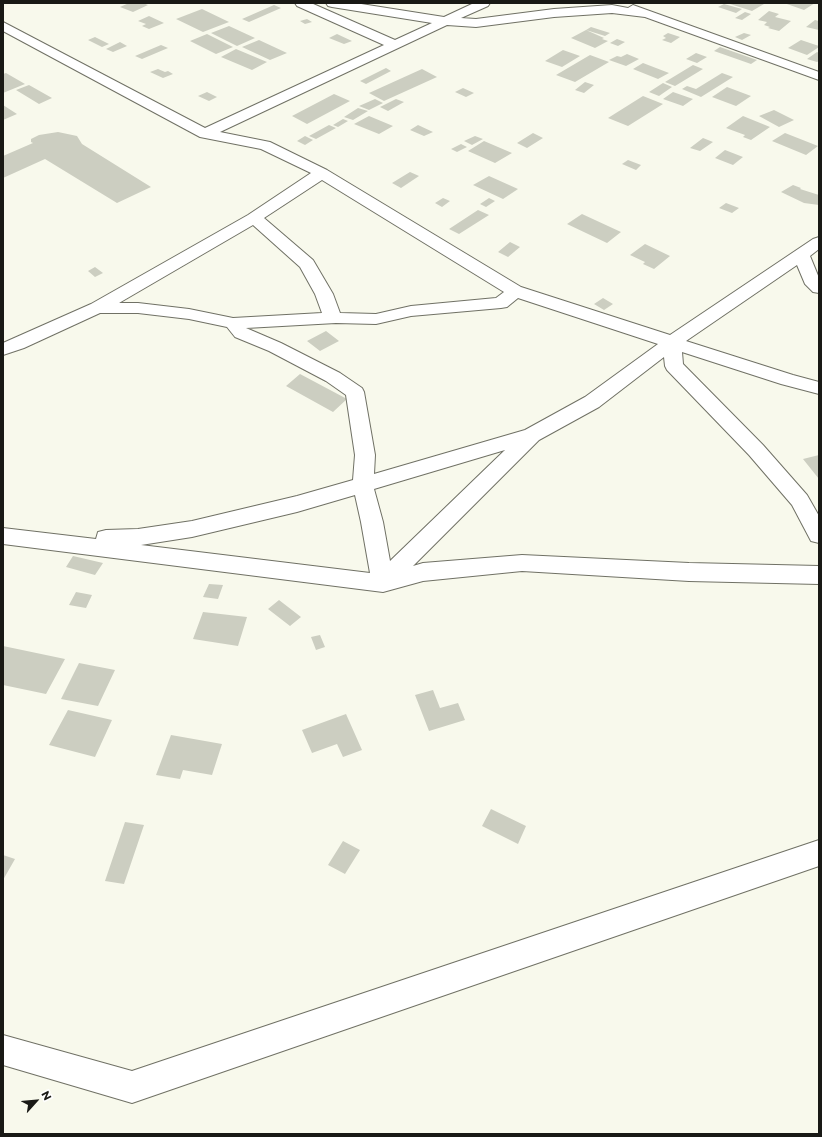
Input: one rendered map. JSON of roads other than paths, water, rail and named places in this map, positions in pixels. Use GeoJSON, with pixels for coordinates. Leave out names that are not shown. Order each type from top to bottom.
{"type":"FeatureCollection","features":[{"type":"Feature","properties":{"kind":"street"},"geometry":{"type":"LineString","coordinates":[[302,3],[395,45]]}},
{"type":"Feature","properties":{"kind":"street"},"geometry":{"type":"LineString","coordinates":[[332,3],[445,21],[476,23],[514,20],[554,13],[612,9],[647,14]]}},
{"type":"Feature","properties":{"kind":"street"},"geometry":{"type":"LineString","coordinates":[[204,134],[484,3]]}},
{"type":"Feature","properties":{"kind":"street"},"geometry":{"type":"LineString","coordinates":[[617,3],[819,76]]}},
{"type":"Feature","properties":{"kind":"street"},"geometry":{"type":"LineString","coordinates":[[3,26],[204,134],[265,145],[322,173],[515,291],[788,380],[819,388]]}},
{"type":"Feature","properties":{"kind":"street"},"geometry":{"type":"LineString","coordinates":[[3,34],[32,41]]}},
{"type":"Feature","properties":{"kind":"street"},"geometry":{"type":"LineString","coordinates":[[3,331],[10,346],[97,308],[254,218],[322,173]]}},
{"type":"Feature","properties":{"kind":"street"},"geometry":{"type":"LineString","coordinates":[[254,218],[307,264],[324,294],[331,314],[336,318]]}},
{"type":"Feature","properties":{"kind":"street"},"geometry":{"type":"LineString","coordinates":[[8,536],[78,539],[138,537],[192,529],[297,504],[363,486],[532,436],[592,402],[672,342],[819,242]]}},
{"type":"Feature","properties":{"kind":"street"},"geometry":{"type":"LineString","coordinates":[[801,255],[811,280],[819,288]]}},
{"type":"Feature","properties":{"kind":"street"},"geometry":{"type":"LineString","coordinates":[[97,308],[145,309],[189,314],[233,323],[336,318],[376,319],[411,311],[501,303],[515,291]]}},
{"type":"Feature","properties":{"kind":"street"},"geometry":{"type":"LineString","coordinates":[[233,323],[241,333],[275,347],[333,377],[355,392],[365,454],[363,486],[372,522],[383,582]]}},
{"type":"Feature","properties":{"kind":"street"},"geometry":{"type":"LineString","coordinates":[[672,342],[674,366],[756,450],[800,500],[819,535]]}},
{"type":"Feature","properties":{"kind":"street"},"geometry":{"type":"LineString","coordinates":[[383,582],[532,436]]}},
{"type":"Feature","properties":{"kind":"street"},"geometry":{"type":"LineString","coordinates":[[8,536],[383,582],[424,572],[522,563],[689,572],[819,575]]}},
{"type":"Feature","properties":{"kind":"street"},"geometry":{"type":"LineString","coordinates":[[3,1050],[132,1087],[819,853]]}}]}
